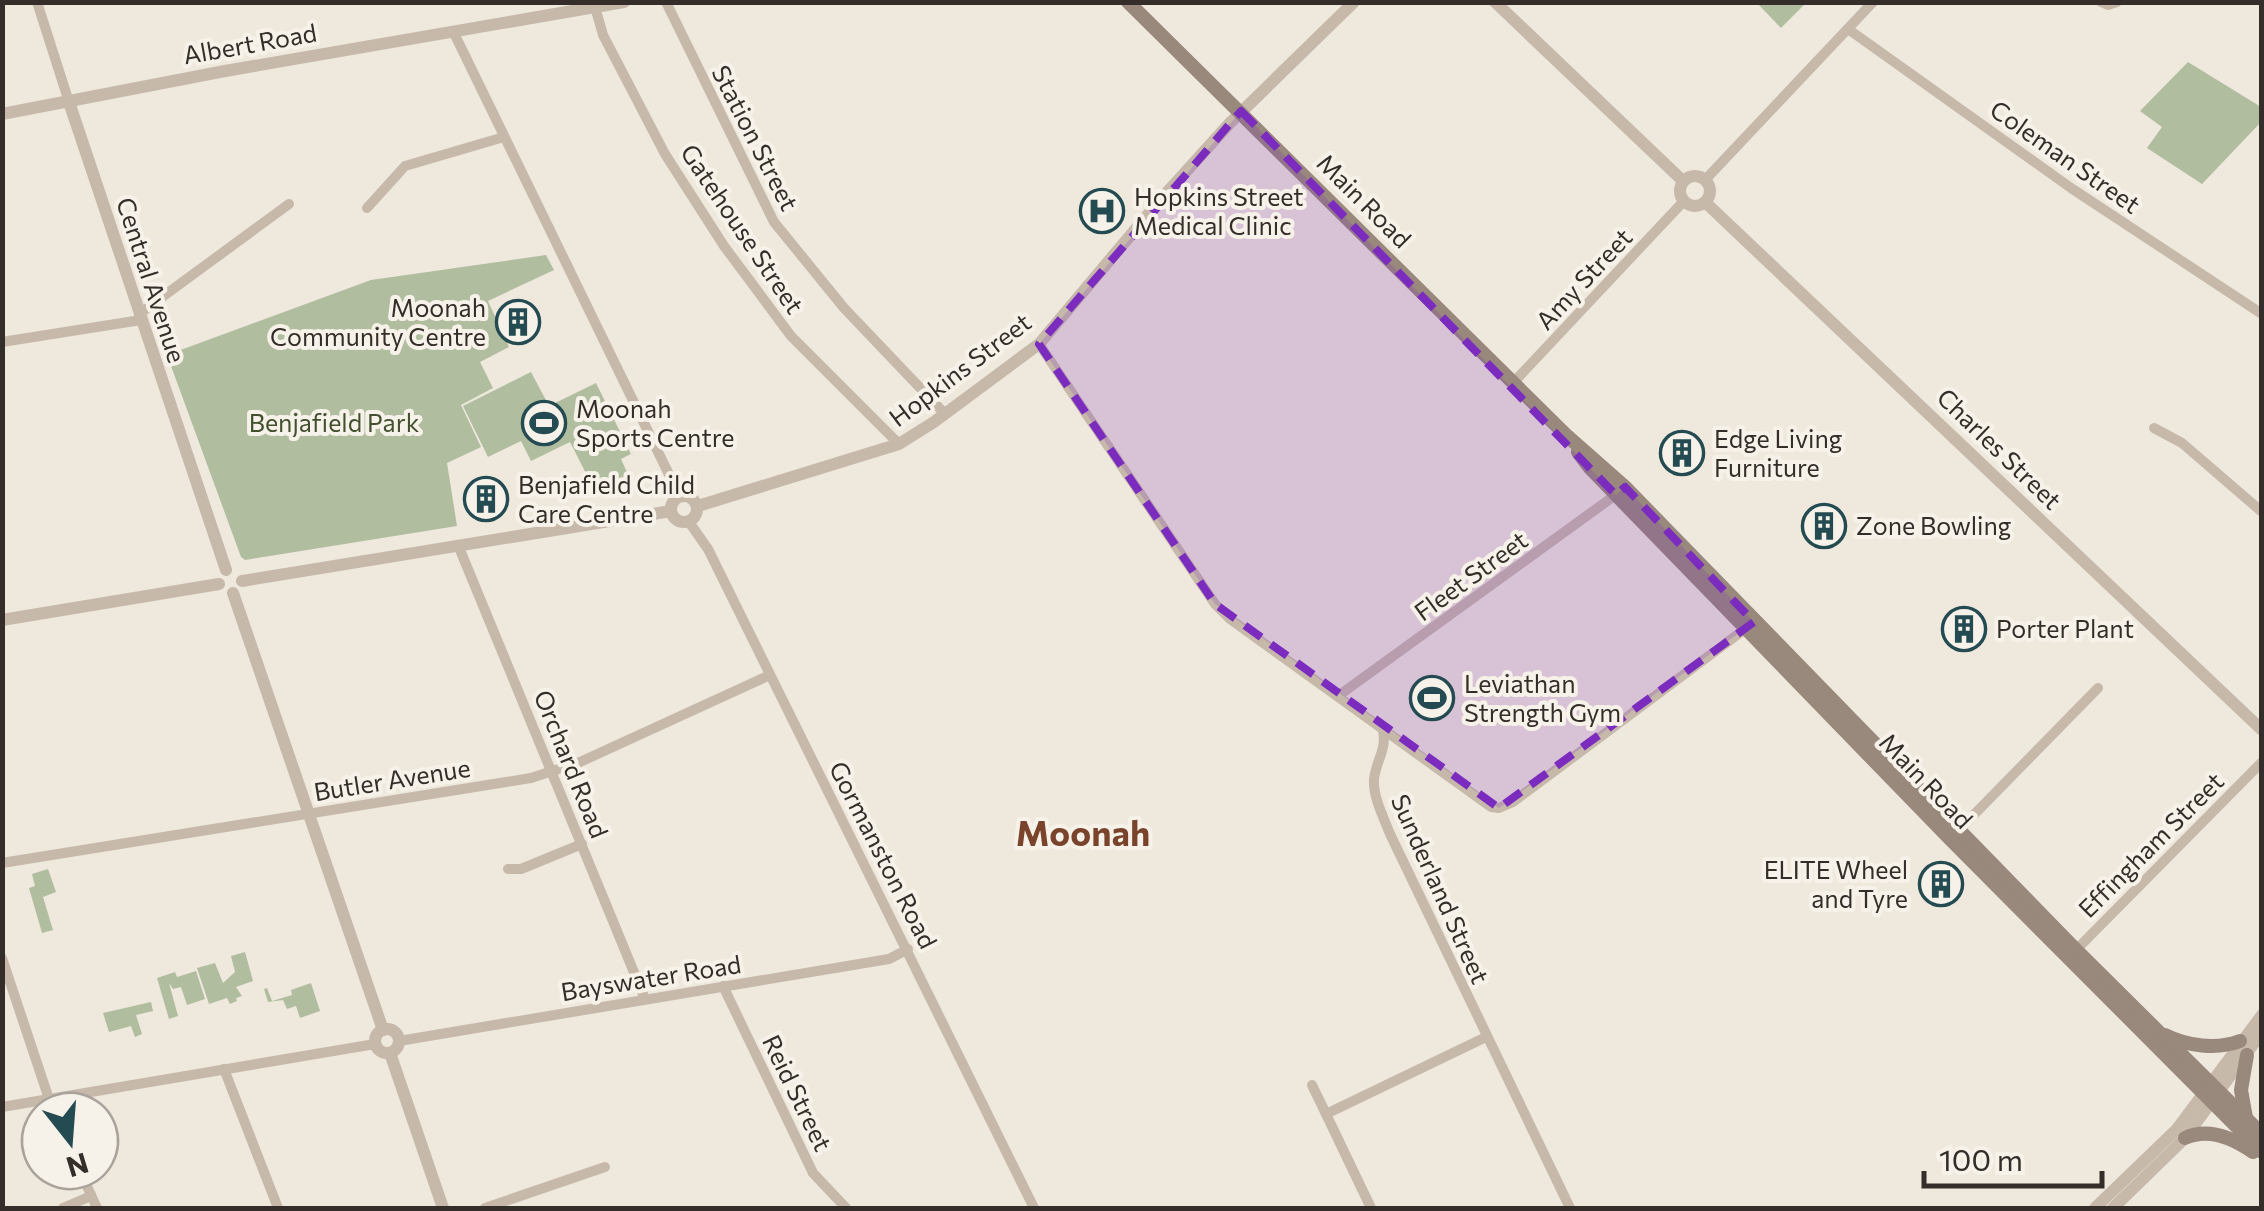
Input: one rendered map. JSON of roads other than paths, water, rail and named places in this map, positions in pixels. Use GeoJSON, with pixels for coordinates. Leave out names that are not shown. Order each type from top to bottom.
{"type":"FeatureCollection","features":[{"type":"Feature","properties":{"kind":"main road","name":"Main Road"},"geometry":{"type":"LineString","coordinates":[[1128,2],[1566,435],[2211,1094],[2262,1134]]}},
{"type":"Feature","properties":{"kind":"main road","name":"Main Road"},"geometry":{"type":"LineString","coordinates":[[2072,954],[2155,1030],[2262,1155]]}},
{"type":"Feature","properties":{"kind":"main road"},"geometry":{"type":"LineString","coordinates":[[2155,1030],[2195,1045],[2231,1044],[2244,1048],[2241,1090],[2246,1118]]}},
{"type":"Feature","properties":{"kind":"main road"},"geometry":{"type":"LineString","coordinates":[[2185,1138],[2211,1133],[2262,1155]]}},
{"type":"Feature","properties":{"kind":"street","name":"Central Avenue"},"geometry":{"type":"LineString","coordinates":[[37,2],[226,570]]}},
{"type":"Feature","properties":{"kind":"street","name":"Albert Road"},"geometry":{"type":"LineString","coordinates":[[2,114],[574,6],[624,2]]}},
{"type":"Feature","properties":{"kind":"street","name":"Station Street"},"geometry":{"type":"LineString","coordinates":[[666,2],[774,222],[844,308],[945,414]]}},
{"type":"Feature","properties":{"kind":"street","name":"Hopkins Street"},"geometry":{"type":"LineString","coordinates":[[698,506],[898,444],[1039,344],[1241,111],[1354,2]]}},
{"type":"Feature","properties":{"kind":"street"},"geometry":{"type":"LineString","coordinates":[[1496,2],[1682,181]]}},
{"type":"Feature","properties":{"kind":"street"},"geometry":{"type":"LineString","coordinates":[[1705,180],[1874,2]]}},
{"type":"Feature","properties":{"kind":"street"},"geometry":{"type":"LineString","coordinates":[[2101,2],[2118,2]]}},
{"type":"Feature","properties":{"kind":"street","name":"Gatehouse Street"},"geometry":{"type":"LineString","coordinates":[[595,7],[603,36],[665,154],[724,246],[791,336],[898,444]]}},
{"type":"Feature","properties":{"kind":"street","name":"Coleman Street"},"geometry":{"type":"LineString","coordinates":[[1848,30],[2071,188],[2257,311]]}},
{"type":"Feature","properties":{"kind":"street"},"geometry":{"type":"LineString","coordinates":[[453,31],[680,497]]}},
{"type":"Feature","properties":{"kind":"street"},"geometry":{"type":"LineString","coordinates":[[366,208],[405,166],[504,137]]}},
{"type":"Feature","properties":{"kind":"street"},"geometry":{"type":"LineString","coordinates":[[1691,176],[1705,180],[1710,189],[1706,202],[1692,207],[1683,202],[1679,190],[1682,181],[1691,176]]}},
{"type":"Feature","properties":{"kind":"street","name":"Amy Street"},"geometry":{"type":"LineString","coordinates":[[1513,383],[1683,202]]}},
{"type":"Feature","properties":{"kind":"street","name":"Charles Street"},"geometry":{"type":"LineString","coordinates":[[1706,202],[2262,730]]}},
{"type":"Feature","properties":{"kind":"street"},"geometry":{"type":"LineString","coordinates":[[2,342],[140,317],[289,204]]}},
{"type":"Feature","properties":{"kind":"street"},"geometry":{"type":"LineString","coordinates":[[2257,311],[2262,295]]}},
{"type":"Feature","properties":{"kind":"street"},"geometry":{"type":"LineString","coordinates":[[1039,344],[1215,604],[1230,619],[1486,804],[1499,808],[1514,802],[1750,626]]}},
{"type":"Feature","properties":{"kind":"street"},"geometry":{"type":"LineString","coordinates":[[2154,428],[2182,443],[2262,512]]}},
{"type":"Feature","properties":{"kind":"street","name":"Fleet Street"},"geometry":{"type":"LineString","coordinates":[[1338,696],[1621,491]]}},
{"type":"Feature","properties":{"kind":"street"},"geometry":{"type":"LineString","coordinates":[[680,497],[691,498],[698,506],[696,518],[690,522],[677,521],[671,511],[673,502],[680,497]]}},
{"type":"Feature","properties":{"kind":"street"},"geometry":{"type":"LineString","coordinates":[[218,584],[224,591],[458,545],[671,511]]}},
{"type":"Feature","properties":{"kind":"street","name":"Gormanston Road"},"geometry":{"type":"LineString","coordinates":[[690,522],[708,550],[1034,1208]]}},
{"type":"Feature","properties":{"kind":"street","name":"Orchard Road"},"geometry":{"type":"LineString","coordinates":[[458,545],[646,999]]}},
{"type":"Feature","properties":{"kind":"street"},"geometry":{"type":"LineString","coordinates":[[218,584],[226,570],[238,572],[238,587],[309,814],[383,1030]]}},
{"type":"Feature","properties":{"kind":"street"},"geometry":{"type":"LineString","coordinates":[[2,620],[218,584]]}},
{"type":"Feature","properties":{"kind":"street","name":"Butler Avenue"},"geometry":{"type":"LineString","coordinates":[[2,863],[553,772],[668,724],[770,675]]}},
{"type":"Feature","properties":{"kind":"street"},"geometry":{"type":"LineString","coordinates":[[1954,834],[2098,688]]}},
{"type":"Feature","properties":{"kind":"street","name":"Sunderland Street"},"geometry":{"type":"LineString","coordinates":[[1383,730],[1384,749],[1374,792],[1390,834],[1570,1208]]}},
{"type":"Feature","properties":{"kind":"street","name":"Effingham Street"},"geometry":{"type":"LineString","coordinates":[[2072,954],[2262,762]]}},
{"type":"Feature","properties":{"kind":"street"},"geometry":{"type":"LineString","coordinates":[[508,869],[532,866],[582,844]]}},
{"type":"Feature","properties":{"kind":"street","name":"Bayswater Road"},"geometry":{"type":"LineString","coordinates":[[399,1041],[889,959],[908,950]]}},
{"type":"Feature","properties":{"kind":"street"},"geometry":{"type":"LineString","coordinates":[[2,958],[46,1091]]}},
{"type":"Feature","properties":{"kind":"street","name":"Reid Street"},"geometry":{"type":"LineString","coordinates":[[723,986],[813,1174],[846,1208]]}},
{"type":"Feature","properties":{"kind":"street"},"geometry":{"type":"LineString","coordinates":[[2114,1208],[2185,1138],[2262,1014]]}},
{"type":"Feature","properties":{"kind":"street"},"geometry":{"type":"LineString","coordinates":[[383,1030],[394,1032],[399,1041],[390,1053],[380,1051],[375,1044],[383,1030]]}},
{"type":"Feature","properties":{"kind":"street"},"geometry":{"type":"LineString","coordinates":[[2244,1048],[2262,1032]]}},
{"type":"Feature","properties":{"kind":"street"},"geometry":{"type":"LineString","coordinates":[[1326,1114],[1486,1038]]}},
{"type":"Feature","properties":{"kind":"street"},"geometry":{"type":"LineString","coordinates":[[118,1091],[375,1044]]}},
{"type":"Feature","properties":{"kind":"street"},"geometry":{"type":"LineString","coordinates":[[390,1053],[444,1208]]}},
{"type":"Feature","properties":{"kind":"street"},"geometry":{"type":"LineString","coordinates":[[224,1069],[278,1208]]}},
{"type":"Feature","properties":{"kind":"street"},"geometry":{"type":"LineString","coordinates":[[1312,1084],[1371,1208]]}},
{"type":"Feature","properties":{"kind":"street"},"geometry":{"type":"LineString","coordinates":[[2095,1208],[2211,1094]]}},
{"type":"Feature","properties":{"kind":"street"},"geometry":{"type":"LineString","coordinates":[[485,1208],[604,1167]]}},
{"type":"Feature","properties":{"kind":"street"},"geometry":{"type":"LineString","coordinates":[[89,1191],[97,1208]]}},
{"type":"Feature","properties":{"kind":"street"},"geometry":{"type":"LineString","coordinates":[[64,1208],[91,1196]]}},
{"type":"Feature","properties":{"kind":"place","name":"Hopkins Street Medical Clinic"},"geometry":{"type":"Point","coordinates":[1102,211]}},
{"type":"Feature","properties":{"kind":"place","name":"Moonah Community Centre"},"geometry":{"type":"Point","coordinates":[518,322]}},
{"type":"Feature","properties":{"kind":"place","name":"Moonah Sports Centre"},"geometry":{"type":"Point","coordinates":[544,423]}},
{"type":"Feature","properties":{"kind":"place","name":"Edge Living Furniture"},"geometry":{"type":"Point","coordinates":[1682,453]}},
{"type":"Feature","properties":{"kind":"place","name":"Benjafield Child Care Centre"},"geometry":{"type":"Point","coordinates":[486,499]}},
{"type":"Feature","properties":{"kind":"place","name":"Zone Bowling"},"geometry":{"type":"Point","coordinates":[1824,526]}},
{"type":"Feature","properties":{"kind":"place","name":"Porter Plant"},"geometry":{"type":"Point","coordinates":[1964,629]}},
{"type":"Feature","properties":{"kind":"place","name":"Leviathan Strength Gym"},"geometry":{"type":"Point","coordinates":[1432,698]}},
{"type":"Feature","properties":{"kind":"place","name":"ELITE Wheel and Tyre"},"geometry":{"type":"Point","coordinates":[1941,884]}},
{"type":"Feature","properties":{"kind":"district","name":"Moonah"},"geometry":{"type":"Point","coordinates":[1083,834]}},
{"type":"Feature","properties":{"kind":"park label","name":"Benjafield Park"},"geometry":{"type":"Point","coordinates":[334,423]}}]}
